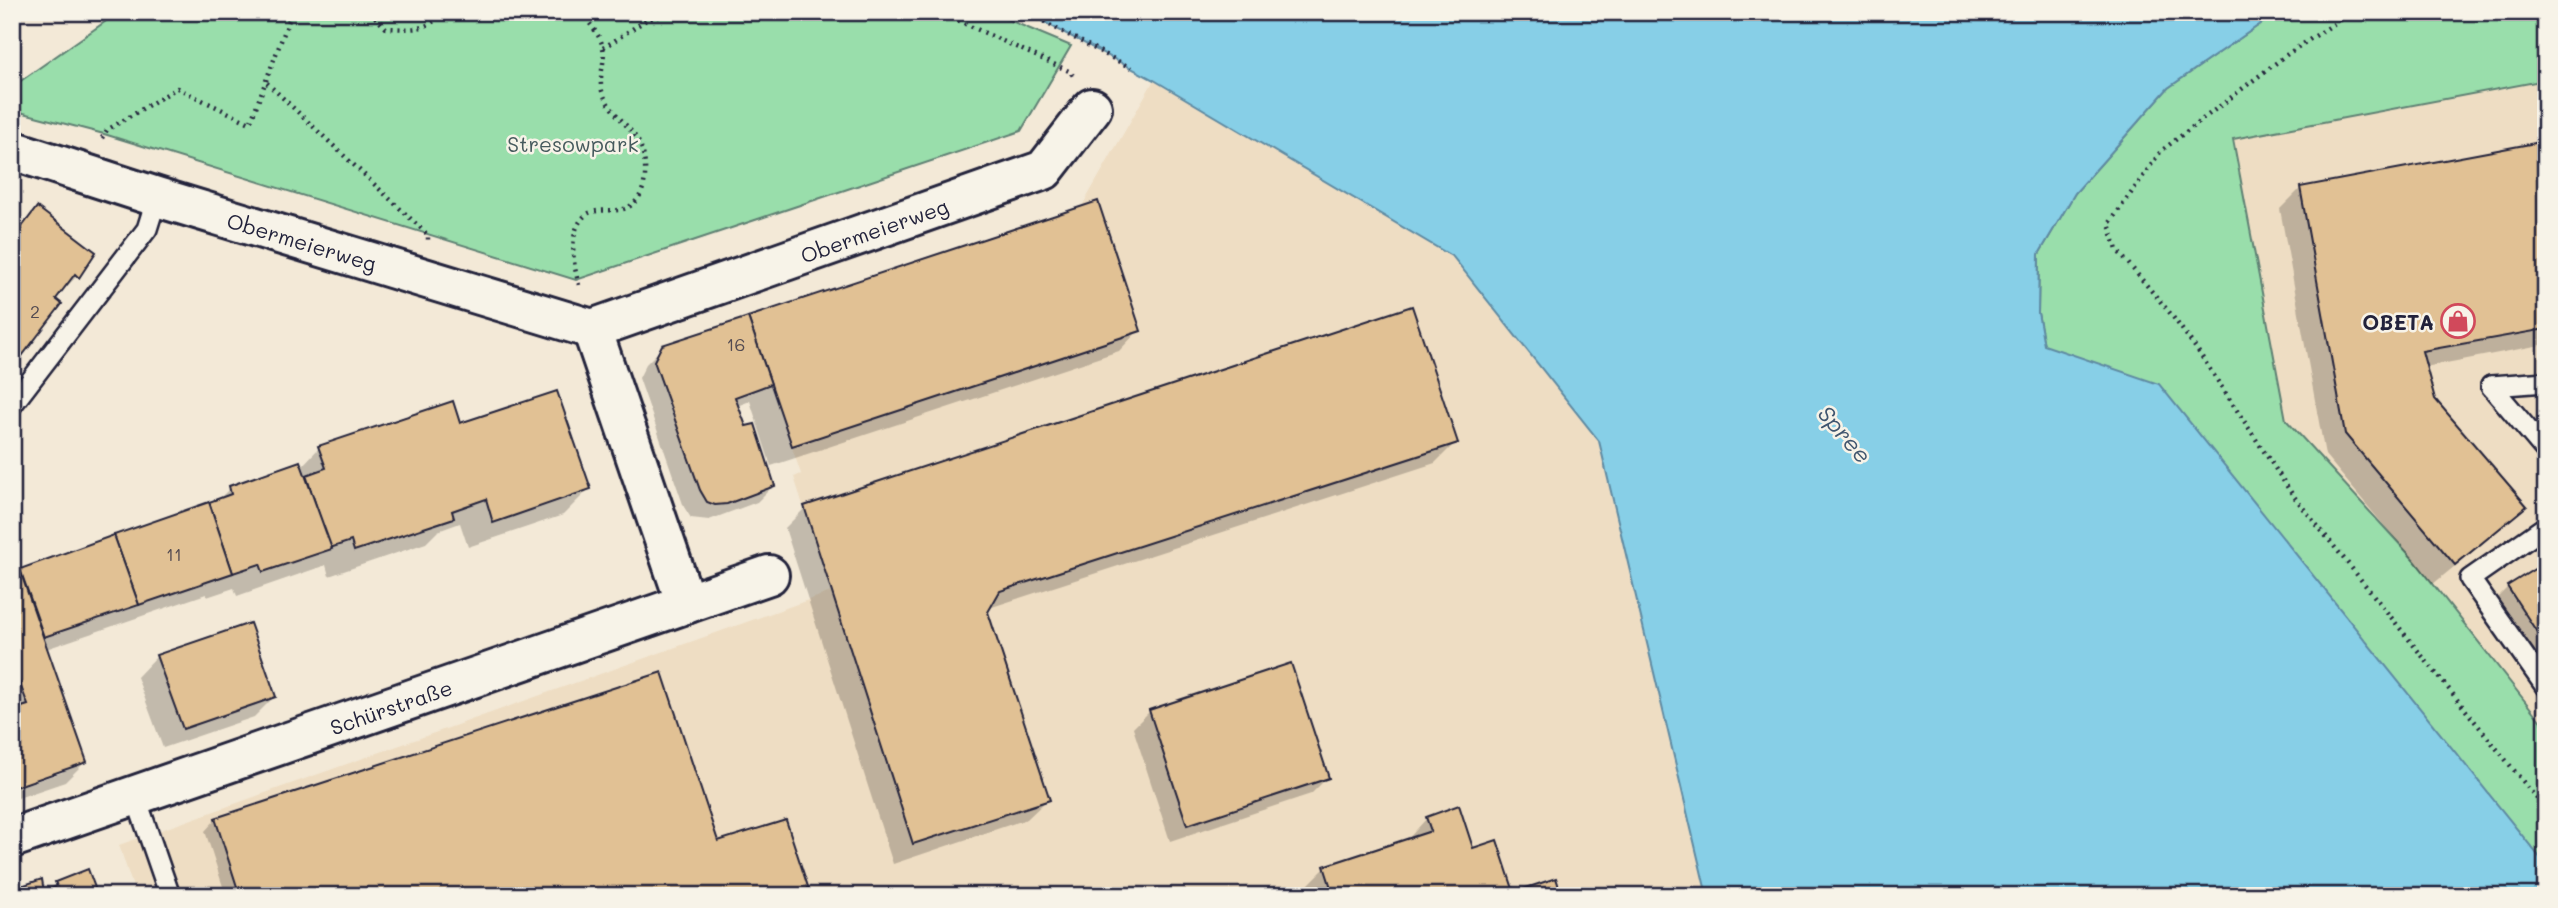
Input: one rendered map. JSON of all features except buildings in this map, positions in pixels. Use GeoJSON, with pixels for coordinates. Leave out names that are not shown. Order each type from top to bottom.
{"type":"FeatureCollection","features":[{"type":"Feature","properties":{"kind":"street","name":"Obermeierweg"},"geometry":{"type":"LineString","coordinates":[[12,149],[157,197],[592,330],[1044,170],[1092,107]]}},
{"type":"Feature","properties":{"kind":"street"},"geometry":{"type":"LineString","coordinates":[[592,330],[686,604]]}},
{"type":"Feature","properties":{"kind":"street","name":"Schürstraße"},"geometry":{"type":"LineString","coordinates":[[12,838],[769,575]]}},
{"type":"Feature","properties":{"kind":"lane"},"geometry":{"type":"LineString","coordinates":[[12,404],[147,229],[157,197]]}},
{"type":"Feature","properties":{"kind":"lane"},"geometry":{"type":"LineString","coordinates":[[2546,382],[2491,386],[2546,451]]}},
{"type":"Feature","properties":{"kind":"lane"},"geometry":{"type":"LineString","coordinates":[[2546,526],[2470,579],[2546,687]]}},
{"type":"Feature","properties":{"kind":"lane"},"geometry":{"type":"LineString","coordinates":[[135,795],[170,896]]}},
{"type":"Feature","properties":{"kind":"path"},"geometry":{"type":"LineString","coordinates":[[370,12],[386,28],[407,29],[429,27],[445,12]]}},
{"type":"Feature","properties":{"kind":"path"},"geometry":{"type":"LineString","coordinates":[[580,12],[603,48],[601,88],[615,116],[636,139],[642,151],[644,186],[641,195],[629,206],[593,212],[578,226],[573,241],[575,272],[581,292]]}},
{"type":"Feature","properties":{"kind":"path"},"geometry":{"type":"LineString","coordinates":[[603,48],[646,20],[676,12]]}},
{"type":"Feature","properties":{"kind":"path"},"geometry":{"type":"LineString","coordinates":[[939,12],[1071,72],[1092,107]]}},
{"type":"Feature","properties":{"kind":"path"},"geometry":{"type":"LineString","coordinates":[[1026,12],[1131,68]]}},
{"type":"Feature","properties":{"kind":"path"},"geometry":{"type":"LineString","coordinates":[[2352,12],[2290,53],[2161,151],[2109,224],[2118,250],[2198,351],[2292,494],[2546,810]]}},
{"type":"Feature","properties":{"kind":"path"},"geometry":{"type":"LineString","coordinates":[[98,145],[107,130],[177,88],[250,122],[293,13]]}},
{"type":"Feature","properties":{"kind":"path"},"geometry":{"type":"LineString","coordinates":[[267,83],[428,235],[428,245]]}},
{"type":"Feature","properties":{"kind":"shaded area"},"geometry":{"type":"Polygon","coordinates":[[[1154,80],[1453,257],[1599,441],[1707,896],[136,896],[119,845],[831,592],[794,477],[801,474],[748,317],[1082,206],[1154,80]]]}},
{"type":"Feature","properties":{"kind":"shaded area"},"geometry":{"type":"Polygon","coordinates":[[[2546,80],[2546,728],[2415,561],[2286,420],[2233,139],[2546,80]]]}},
{"type":"Feature","properties":{"kind":"green space","name":"Stresowpark"},"geometry":{"type":"Polygon","coordinates":[[[119,12],[990,12],[1071,46],[1021,131],[576,280],[104,134],[12,110],[12,87],[119,12]]]}},
{"type":"Feature","properties":{"kind":"green space"},"geometry":{"type":"Polygon","coordinates":[[[2278,12],[2546,12],[2546,80],[2233,139],[2286,420],[2415,561],[2546,728],[2546,896],[2044,346],[2038,313],[2039,254],[2075,193],[2168,88],[2278,12]]]}},
{"type":"Feature","properties":{"kind":"water","name":"Spree"},"geometry":{"type":"Polygon","coordinates":[[[1025,12],[2278,12],[2168,88],[2075,193],[2039,254],[2038,313],[2044,345],[2159,384],[2546,865],[2546,896],[1707,896],[1599,441],[1453,257],[1154,80],[1025,12]]]}},
{"type":"Feature","properties":{"kind":"place","name":"OBETA"},"geometry":{"type":"Point","coordinates":[2458,321]}}]}
